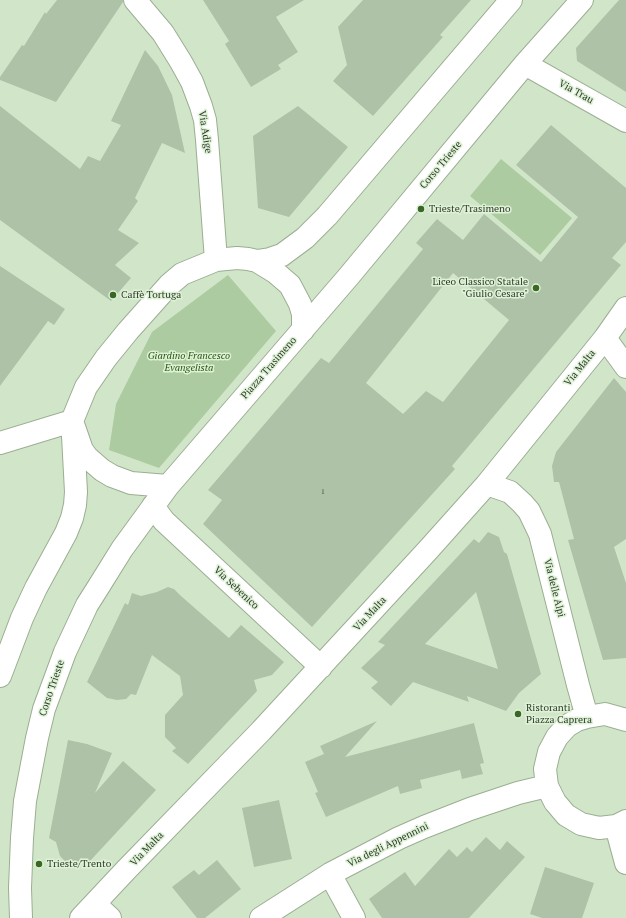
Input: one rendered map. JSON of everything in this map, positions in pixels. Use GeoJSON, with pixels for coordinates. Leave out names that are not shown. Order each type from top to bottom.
{"type":"FeatureCollection","features":[{"type":"Feature","properties":{"kind":"street","name":"Via Adige"},"geometry":{"type":"LineString","coordinates":[[135,0],[167,38],[192,82],[201,106],[205,120],[209,154],[216,260]]}},
{"type":"Feature","properties":{"kind":"street"},"geometry":{"type":"LineString","coordinates":[[257,261],[282,255],[305,238],[327,216],[512,0]]}},
{"type":"Feature","properties":{"kind":"street","name":"Corso Trieste"},"geometry":{"type":"LineString","coordinates":[[303,330],[525,64],[582,0]]}},
{"type":"Feature","properties":{"kind":"street","name":"Via Trau"},"geometry":{"type":"LineString","coordinates":[[525,64],[626,121]]}},
{"type":"Feature","properties":{"kind":"street","name":"Piazza Trasimeno"},"geometry":{"type":"LineString","coordinates":[[72,421],[80,400],[97,370],[114,348],[169,285],[182,274],[216,260],[237,258],[257,261],[275,272],[290,285],[295,293],[303,314],[303,330],[168,486]]}},
{"type":"Feature","properties":{"kind":"street","name":"Via Malta"},"geometry":{"type":"LineString","coordinates":[[95,913],[322,667],[487,484],[605,338],[626,308]]}},
{"type":"Feature","properties":{"kind":"street"},"geometry":{"type":"LineString","coordinates":[[605,338],[626,367]]}},
{"type":"Feature","properties":{"kind":"street"},"geometry":{"type":"LineString","coordinates":[[0,443],[72,421]]}},
{"type":"Feature","properties":{"kind":"street"},"geometry":{"type":"LineString","coordinates":[[72,421],[82,450],[87,457],[102,470],[112,476],[131,483],[168,486]]}},
{"type":"Feature","properties":{"kind":"street"},"geometry":{"type":"LineString","coordinates":[[0,676],[22,618],[36,588],[66,533],[72,518],[76,492],[72,421]]}},
{"type":"Feature","properties":{"kind":"street","name":"Via delle Alpi"},"geometry":{"type":"LineString","coordinates":[[487,484],[510,492],[522,503],[529,511],[540,534],[587,717]]}},
{"type":"Feature","properties":{"kind":"street","name":"Corso Trieste"},"geometry":{"type":"LineString","coordinates":[[22,918],[20,869],[25,801],[44,709],[65,652],[87,605],[122,549],[168,486]]}},
{"type":"Feature","properties":{"kind":"street","name":"Via Sebenico"},"geometry":{"type":"LineString","coordinates":[[153,506],[164,521],[322,667]]}},
{"type":"Feature","properties":{"kind":"street"},"geometry":{"type":"LineString","coordinates":[[626,720],[605,714],[577,720],[568,726],[557,737],[549,752],[545,769],[547,786],[554,802],[566,815],[581,824],[599,828],[621,824],[626,863]]}},
{"type":"Feature","properties":{"kind":"street","name":"Via degli Appennini"},"geometry":{"type":"LineString","coordinates":[[260,918],[330,874],[399,838],[494,801],[547,786]]}},
{"type":"Feature","properties":{"kind":"street"},"geometry":{"type":"LineString","coordinates":[[330,874],[354,918]]}},
{"type":"Feature","properties":{"kind":"green space"},"geometry":{"type":"Polygon","coordinates":[[[501,159],[572,218],[540,255],[470,196],[501,159]]]}},
{"type":"Feature","properties":{"kind":"green space","name":"Giardino Francesco Evangelista"},"geometry":{"type":"Polygon","coordinates":[[[228,275],[276,331],[159,468],[109,450],[116,404],[152,332],[228,275]]]}},
{"type":"Feature","properties":{"kind":"building"},"geometry":{"type":"Polygon","coordinates":[[[57,0],[123,0],[123,2],[56,102],[0,80],[0,77],[22,45],[24,46],[45,12],[46,14],[57,0]]]}},
{"type":"Feature","properties":{"kind":"building"},"geometry":{"type":"Polygon","coordinates":[[[203,0],[304,0],[276,17],[298,52],[278,65],[281,69],[251,87],[225,44],[229,41],[203,0]]]}},
{"type":"Feature","properties":{"kind":"building"},"geometry":{"type":"Polygon","coordinates":[[[363,0],[471,0],[440,35],[443,37],[373,116],[333,81],[347,65],[338,27],[363,0]]]}},
{"type":"Feature","properties":{"kind":"building"},"geometry":{"type":"Polygon","coordinates":[[[619,0],[626,0],[626,92],[577,61],[576,48],[619,0]]]}},
{"type":"Feature","properties":{"kind":"building"},"geometry":{"type":"Polygon","coordinates":[[[145,50],[158,66],[172,95],[185,153],[162,143],[135,198],[138,201],[118,230],[139,243],[115,265],[131,278],[111,301],[0,220],[0,106],[80,169],[88,156],[100,161],[121,125],[111,121],[145,50]]]}},
{"type":"Feature","properties":{"kind":"building"},"geometry":{"type":"Polygon","coordinates":[[[298,106],[348,147],[289,217],[258,208],[253,136],[298,106]]]}},
{"type":"Feature","properties":{"kind":"building"},"geometry":{"type":"Polygon","coordinates":[[[551,125],[626,188],[626,242],[612,258],[621,265],[452,466],[455,469],[312,627],[203,524],[222,500],[208,490],[321,358],[329,363],[423,249],[416,243],[437,219],[463,240],[484,214],[541,262],[578,217],[516,165],[551,125]],[[453,273],[366,383],[403,414],[426,391],[443,402],[509,320],[453,273]]]}},
{"type":"Feature","properties":{"kind":"building"},"geometry":{"type":"Polygon","coordinates":[[[0,266],[65,309],[54,325],[48,321],[0,386],[0,266]]]}},
{"type":"Feature","properties":{"kind":"building"},"geometry":{"type":"Polygon","coordinates":[[[614,378],[626,392],[626,539],[614,547],[626,583],[626,658],[603,660],[568,540],[574,539],[559,482],[554,482],[552,466],[556,452],[614,378]]]}},
{"type":"Feature","properties":{"kind":"building"},"geometry":{"type":"Polygon","coordinates":[[[488,532],[499,537],[504,552],[507,554],[541,674],[519,693],[506,711],[467,696],[469,702],[413,682],[391,706],[371,688],[378,682],[361,668],[385,645],[378,642],[474,539],[479,543],[488,532]],[[476,592],[425,644],[498,669],[476,592]]]}},
{"type":"Feature","properties":{"kind":"building"},"geometry":{"type":"Polygon","coordinates":[[[168,587],[174,589],[229,638],[241,625],[284,662],[272,675],[254,680],[257,691],[188,764],[172,751],[176,748],[165,737],[165,715],[183,695],[180,676],[152,655],[136,695],[131,694],[126,699],[117,700],[107,698],[87,682],[125,603],[128,605],[132,593],[141,596],[157,592],[168,587]]]}},
{"type":"Feature","properties":{"kind":"building"},"geometry":{"type":"Polygon","coordinates":[[[377,721],[345,757],[474,723],[484,763],[480,764],[483,774],[462,779],[460,770],[420,780],[422,788],[400,794],[398,786],[326,817],[315,793],[318,792],[305,762],[324,754],[320,746],[377,721]]]}},
{"type":"Feature","properties":{"kind":"building"},"geometry":{"type":"Polygon","coordinates":[[[68,740],[87,744],[112,753],[95,793],[123,761],[156,790],[90,861],[85,860],[73,863],[65,861],[60,856],[56,842],[49,838],[68,740]]]}},
{"type":"Feature","properties":{"kind":"building"},"geometry":{"type":"Polygon","coordinates":[[[279,800],[292,859],[254,867],[242,808],[279,800]]]}},
{"type":"Feature","properties":{"kind":"building"},"geometry":{"type":"Polygon","coordinates":[[[486,837],[500,850],[507,841],[525,857],[469,918],[382,918],[369,899],[405,872],[415,886],[449,849],[457,857],[467,847],[472,852],[486,837]]]}},
{"type":"Feature","properties":{"kind":"building"},"geometry":{"type":"Polygon","coordinates":[[[217,860],[241,889],[205,918],[197,918],[172,887],[194,870],[199,875],[217,860]]]}},
{"type":"Feature","properties":{"kind":"building"},"geometry":{"type":"Polygon","coordinates":[[[545,867],[594,883],[582,918],[542,918],[530,914],[545,867]]]}},
{"type":"Feature","properties":{"kind":"place","name":"Trieste/Trasimeno"},"geometry":{"type":"Point","coordinates":[421,209]}},
{"type":"Feature","properties":{"kind":"place","name":"Liceo Classico Statale \"Giulio Cesare\""},"geometry":{"type":"Point","coordinates":[536,288]}},
{"type":"Feature","properties":{"kind":"place","name":"Caffè Tortuga"},"geometry":{"type":"Point","coordinates":[113,295]}},
{"type":"Feature","properties":{"kind":"place","name":"Ristoranti Piazza Caprera"},"geometry":{"type":"Point","coordinates":[518,714]}},
{"type":"Feature","properties":{"kind":"place","name":"Trieste/Trento"},"geometry":{"type":"Point","coordinates":[39,864]}}]}
